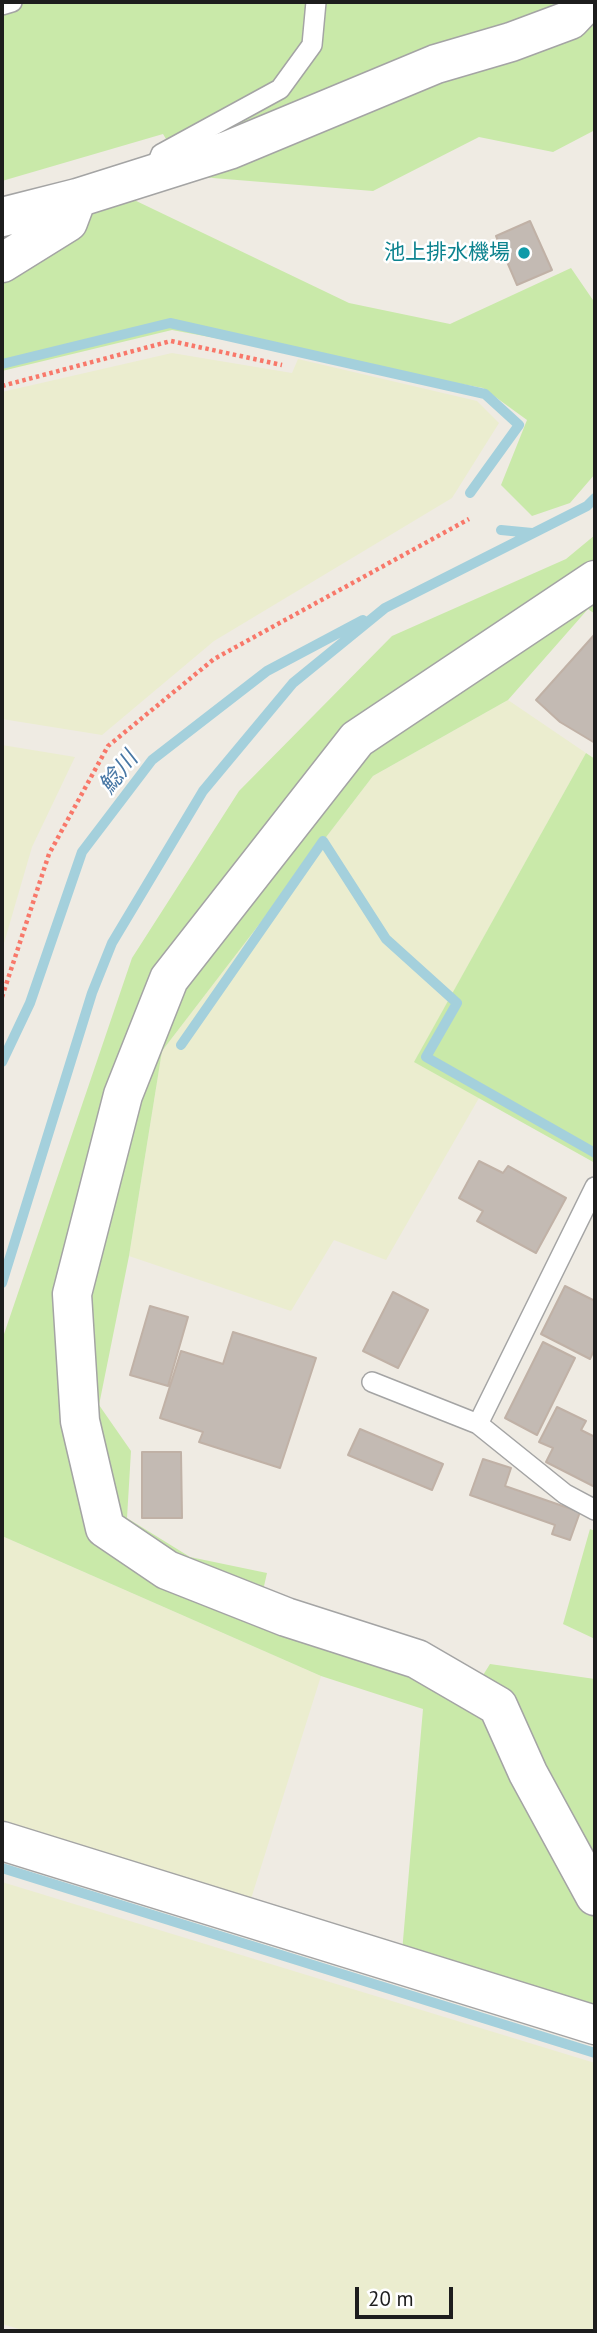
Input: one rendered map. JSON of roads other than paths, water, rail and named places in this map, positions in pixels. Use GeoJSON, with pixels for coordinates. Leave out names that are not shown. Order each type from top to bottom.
{"type":"FeatureCollection","features":[{"type":"Feature","properties":{"kind":"street"},"geometry":{"type":"LineString","coordinates":[[2,217],[78,198],[229,150],[436,64],[511,42],[570,20],[587,2]]}},
{"type":"Feature","properties":{"kind":"street"},"geometry":{"type":"LineString","coordinates":[[2,263],[68,222],[78,198]]}},
{"type":"Feature","properties":{"kind":"street"},"geometry":{"type":"LineString","coordinates":[[595,580],[357,739],[169,979],[123,1096],[72,1294],[80,1421],[106,1528],[167,1570],[286,1617],[418,1659],[498,1706],[528,1773],[595,1896]]}},
{"type":"Feature","properties":{"kind":"street"},"geometry":{"type":"LineString","coordinates":[[2,1841],[595,2025]]}},
{"type":"Feature","properties":{"kind":"lane"},"geometry":{"type":"LineString","coordinates":[[2,5],[12,2]]}},
{"type":"Feature","properties":{"kind":"lane"},"geometry":{"type":"LineString","coordinates":[[152,174],[161,154],[280,89],[312,45],[316,2]]}},
{"type":"Feature","properties":{"kind":"lane"},"geometry":{"type":"LineString","coordinates":[[478,1424],[595,1187]]}},
{"type":"Feature","properties":{"kind":"lane"},"geometry":{"type":"LineString","coordinates":[[372,1382],[478,1424],[565,1494],[595,1510]]}},
{"type":"Feature","properties":{"kind":"waterway"},"geometry":{"type":"LineString","coordinates":[[2,364],[170,323],[485,394],[519,425],[470,493]]}},
{"type":"Feature","properties":{"kind":"waterway"},"geometry":{"type":"LineString","coordinates":[[2,1283],[92,993],[112,943],[203,791],[293,683],[385,608],[587,506],[595,498]]}},
{"type":"Feature","properties":{"kind":"waterway"},"geometry":{"type":"LineString","coordinates":[[501,530],[532,533]]}},
{"type":"Feature","properties":{"kind":"waterway","name":"鯰川"},"geometry":{"type":"LineString","coordinates":[[2,1062],[30,1003],[82,852],[152,760],[267,671],[363,620]]}},
{"type":"Feature","properties":{"kind":"waterway"},"geometry":{"type":"LineString","coordinates":[[181,1045],[323,841],[386,939],[457,1003],[426,1057],[595,1153]]}},
{"type":"Feature","properties":{"kind":"waterway"},"geometry":{"type":"LineString","coordinates":[[2,1868],[595,2053]]}},
{"type":"Feature","properties":{"kind":"place","name":"池上排水機場"},"geometry":{"type":"Point","coordinates":[524,253]}}]}
